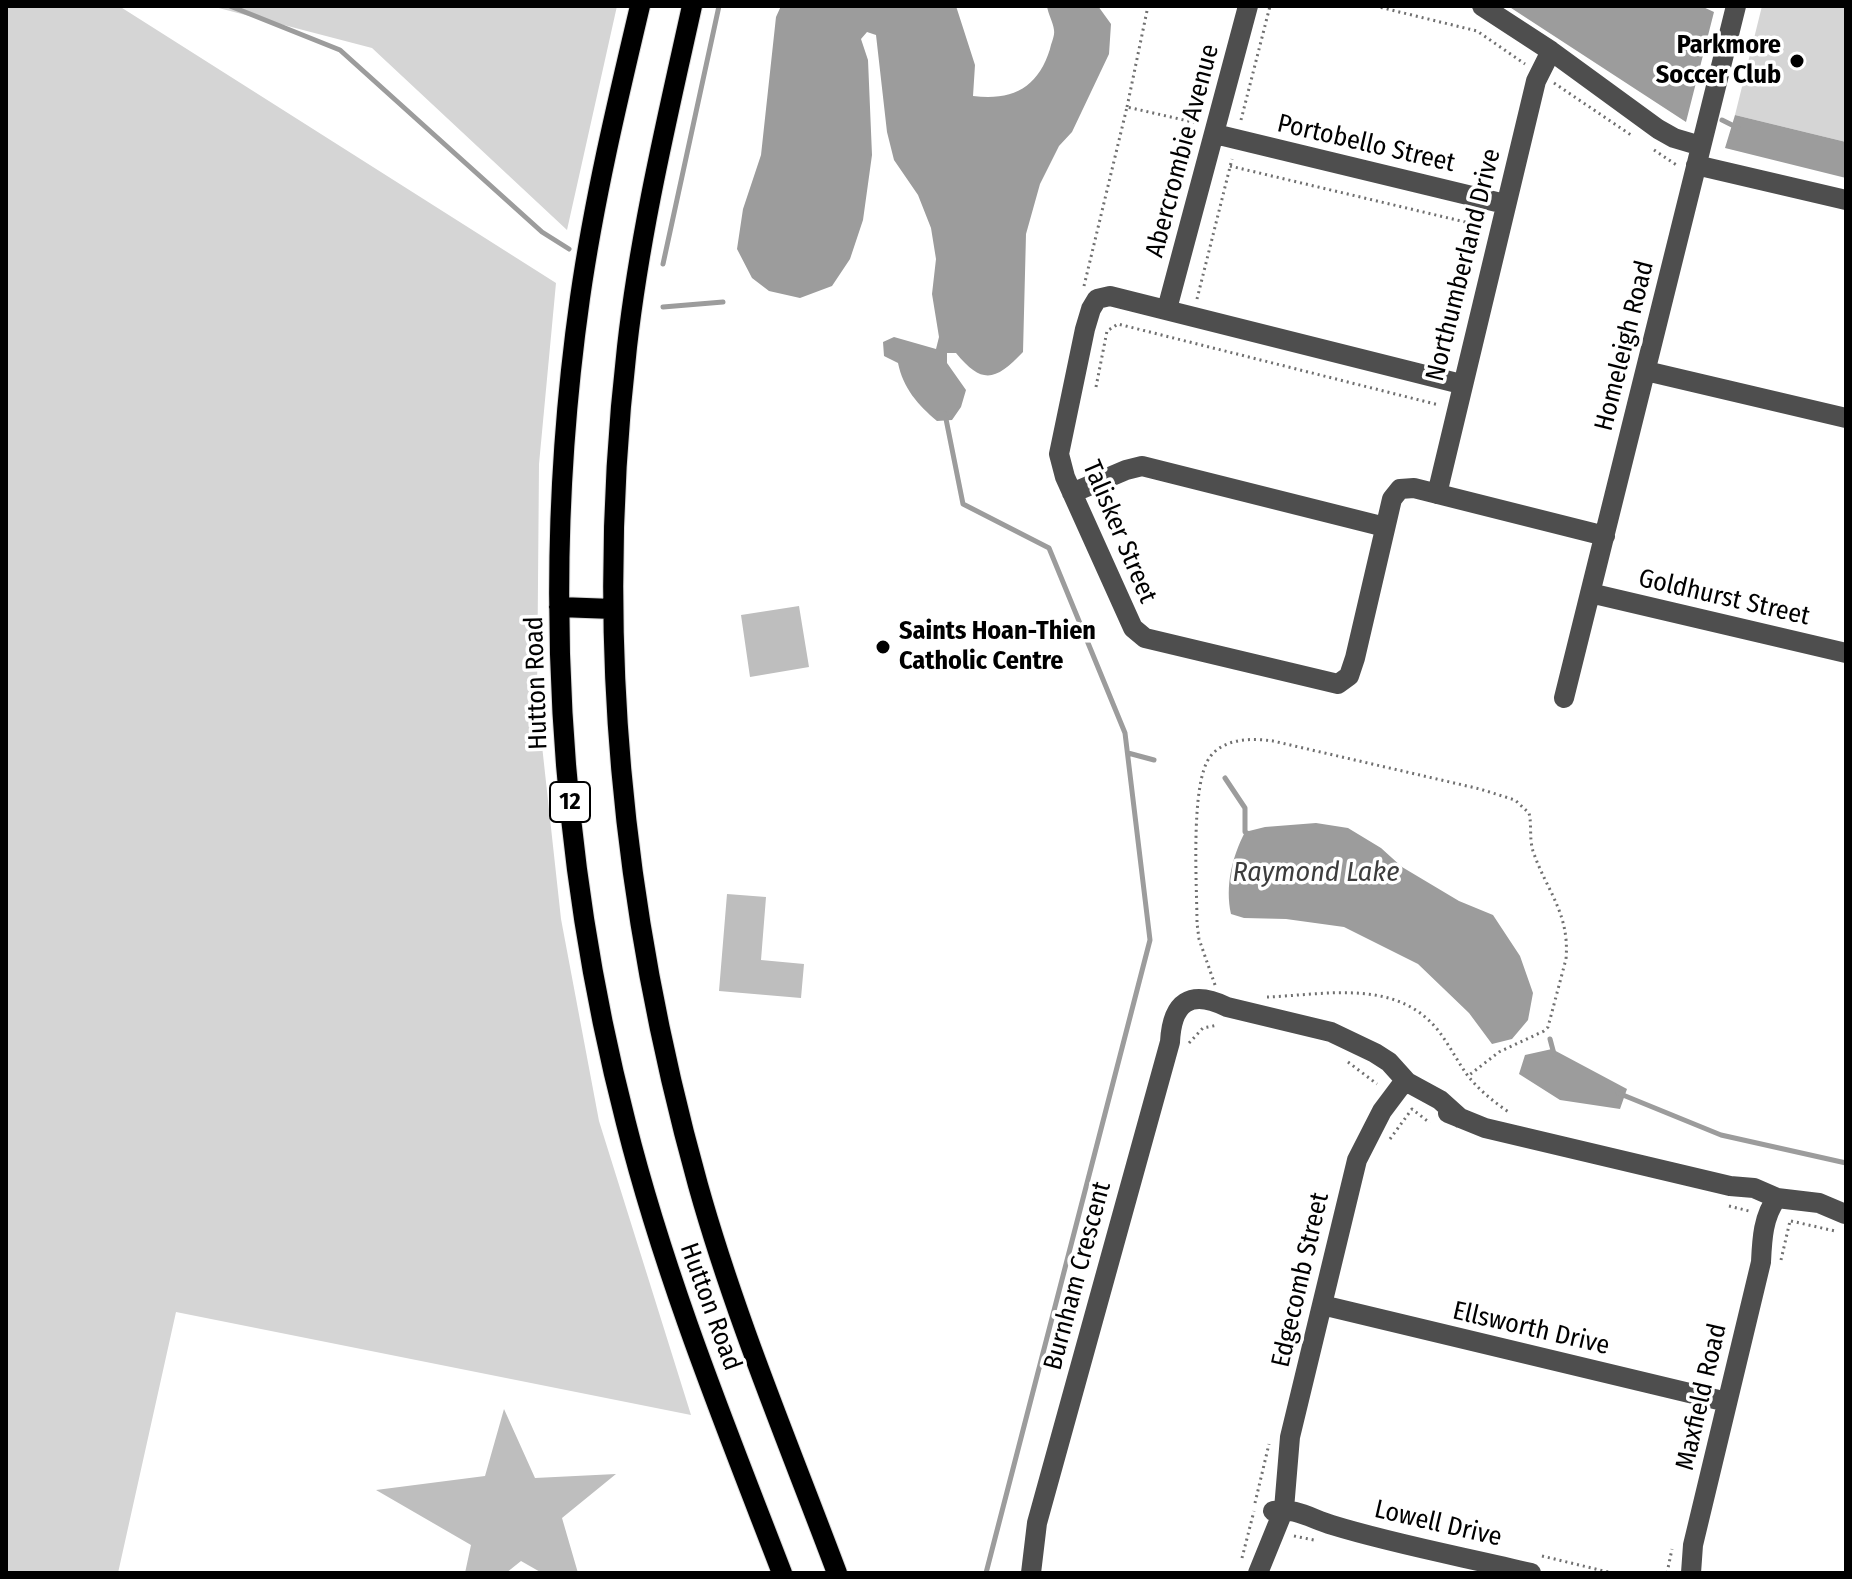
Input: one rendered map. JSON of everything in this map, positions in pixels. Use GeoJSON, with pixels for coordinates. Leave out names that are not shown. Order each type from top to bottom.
{"type":"FeatureCollection","features":[{"type":"Feature","properties":{"kind":"main road","name":"Hutton Road"},"geometry":{"type":"LineString","coordinates":[[640,6],[608,145],[579,301],[564,449],[559,607],[565,757],[572,830],[611,1060],[661,1247],[692,1338],[782,1573]]}},
{"type":"Feature","properties":{"kind":"main road","name":"Hutton Road"},"geometry":{"type":"LineString","coordinates":[[692,6],[651,198],[629,330],[616,484],[613,609],[625,814],[634,898],[659,1031],[699,1188],[718,1251],[837,1573]]}},
{"type":"Feature","properties":{"kind":"main road"},"geometry":{"type":"LineString","coordinates":[[559,607],[613,609]]}},
{"type":"Feature","properties":{"kind":"street","name":"Abercrombie Avenue"},"geometry":{"type":"LineString","coordinates":[[1167,309],[1248,6]]}},
{"type":"Feature","properties":{"kind":"street"},"geometry":{"type":"LineString","coordinates":[[1482,6],[1674,138],[1692,159],[1846,200]]}},
{"type":"Feature","properties":{"kind":"street","name":"Homeleigh Road"},"geometry":{"type":"LineString","coordinates":[[1564,698],[1646,371],[1692,159],[1736,6]]}},
{"type":"Feature","properties":{"kind":"street","name":"Northumberland Drive"},"geometry":{"type":"LineString","coordinates":[[1437,494],[1497,202],[1539,73],[1551,51]]}},
{"type":"Feature","properties":{"kind":"street","name":"Portobello Street"},"geometry":{"type":"LineString","coordinates":[[1216,131],[1236,140],[1497,202]]}},
{"type":"Feature","properties":{"kind":"street","name":"Talisker Street"},"geometry":{"type":"LineString","coordinates":[[1461,384],[1167,309],[1110,296],[1097,299],[1085,329],[1059,454],[1072,493],[1133,628],[1145,638],[1338,684],[1349,676],[1355,658],[1392,499],[1400,489],[1414,488],[1605,536]]}},
{"type":"Feature","properties":{"kind":"street"},"geometry":{"type":"LineString","coordinates":[[1646,371],[1846,418]]}},
{"type":"Feature","properties":{"kind":"street"},"geometry":{"type":"LineString","coordinates":[[1072,493],[1142,466],[1385,527]]}},
{"type":"Feature","properties":{"kind":"street","name":"Goldhurst Street"},"geometry":{"type":"LineString","coordinates":[[1590,593],[1846,653]]}},
{"type":"Feature","properties":{"kind":"street","name":"Burnham Crescent"},"geometry":{"type":"LineString","coordinates":[[1031,1573],[1037,1523],[1178,1047],[1188,1017],[1194,1013],[1331,1032],[1389,1062],[1398,1087],[1440,1100],[1460,1118],[1485,1128],[1726,1195],[1754,1188],[1774,1209],[1819,1203],[1846,1221]]}},
{"type":"Feature","properties":{"kind":"street","name":"Edgecomb Street"},"geometry":{"type":"LineString","coordinates":[[1252,1568],[1279,1513],[1281,1434],[1322,1305],[1357,1160],[1379,1139],[1382,1111],[1398,1087]]}},
{"type":"Feature","properties":{"kind":"street","name":"Maxfield Road"},"geometry":{"type":"LineString","coordinates":[[1681,1573],[1683,1545],[1727,1402],[1761,1262],[1762,1237],[1774,1209]]}},
{"type":"Feature","properties":{"kind":"street","name":"Ellsworth Drive"},"geometry":{"type":"LineString","coordinates":[[1322,1305],[1727,1402]]}},
{"type":"Feature","properties":{"kind":"street","name":"Lowell Drive"},"geometry":{"type":"LineString","coordinates":[[1279,1513],[1531,1573]]}},
{"type":"Feature","properties":{"kind":"street","name":"Burnham Crescent"},"geometry":{"type":"LineString","coordinates":[[1023,1573],[1027,1543],[1037,1523]]}},
{"type":"Feature","properties":{"kind":"street","name":"Maxfield Road"},"geometry":{"type":"LineString","coordinates":[[1683,1545],[1691,1573]]}},
{"type":"Feature","properties":{"kind":"path"},"geometry":{"type":"LineString","coordinates":[[1082,292],[1148,6]]}},
{"type":"Feature","properties":{"kind":"path"},"geometry":{"type":"LineString","coordinates":[[1196,302],[1270,6]]}},
{"type":"Feature","properties":{"kind":"path"},"geometry":{"type":"LineString","coordinates":[[1375,6],[1477,31],[1638,140]]}},
{"type":"Feature","properties":{"kind":"path"},"geometry":{"type":"LineString","coordinates":[[1127,107],[1216,131]]}},
{"type":"Feature","properties":{"kind":"path"},"geometry":{"type":"LineString","coordinates":[[1652,148],[1692,159]]}},
{"type":"Feature","properties":{"kind":"path"},"geometry":{"type":"LineString","coordinates":[[1230,166],[1482,226],[1497,202]]}},
{"type":"Feature","properties":{"kind":"path"},"geometry":{"type":"LineString","coordinates":[[1445,365],[1464,295]]}},
{"type":"Feature","properties":{"kind":"path"},"geometry":{"type":"LineString","coordinates":[[1096,387],[1107,331],[1118,324],[1440,405]]}},
{"type":"Feature","properties":{"kind":"path"},"geometry":{"type":"LineString","coordinates":[[1215,987],[1199,939],[1197,923],[1198,795],[1207,762],[1221,748],[1248,739],[1273,741],[1515,800],[1529,813],[1531,845],[1561,912],[1566,959],[1548,1027],[1499,1052],[1468,1076]]}},
{"type":"Feature","properties":{"kind":"path"},"geometry":{"type":"LineString","coordinates":[[1261,996],[1342,991],[1394,1000],[1436,1027],[1468,1076],[1489,1098],[1513,1115]]}},
{"type":"Feature","properties":{"kind":"path"},"geometry":{"type":"LineString","coordinates":[[1178,1047],[1203,1028],[1227,1016]]}},
{"type":"Feature","properties":{"kind":"path"},"geometry":{"type":"LineString","coordinates":[[1341,1059],[1398,1087]]}},
{"type":"Feature","properties":{"kind":"path"},"geometry":{"type":"LineString","coordinates":[[1379,1139],[1412,1109],[1436,1127]]}},
{"type":"Feature","properties":{"kind":"path"},"geometry":{"type":"LineString","coordinates":[[1726,1195],[1774,1209],[1846,1221]]}},
{"type":"Feature","properties":{"kind":"path"},"geometry":{"type":"LineString","coordinates":[[1252,1568],[1281,1434]]}},
{"type":"Feature","properties":{"kind":"path"},"geometry":{"type":"LineString","coordinates":[[1667,1573],[1683,1545]]}},
{"type":"Feature","properties":{"kind":"shaded area"},"geometry":{"type":"Polygon","coordinates":[[[6,6],[119,6],[556,283],[539,464],[537,700],[561,919],[599,1121],[691,1415],[176,1312],[118,1573],[6,1573],[6,6]]]}},
{"type":"Feature","properties":{"kind":"shaded area"},"geometry":{"type":"Polygon","coordinates":[[[211,6],[617,6],[567,230],[372,48],[211,6]]]}},
{"type":"Feature","properties":{"kind":"shaded area","name":"Parkmore Soccer Club"},"geometry":{"type":"Polygon","coordinates":[[[1762,6],[1846,6],[1846,142],[1735,115],[1762,6]]]}},
{"type":"Feature","properties":{"kind":"water"},"geometry":{"type":"Polygon","coordinates":[[[781,6],[956,6],[975,65],[973,96],[987,97],[1011,94],[1022,89],[1038,74],[1054,35],[1047,6],[1098,6],[1111,24],[1109,54],[1072,132],[1059,146],[1040,184],[1026,234],[1023,352],[1005,369],[990,375],[974,371],[956,353],[947,353],[947,363],[966,390],[961,407],[952,420],[937,421],[930,415],[908,388],[898,363],[884,356],[883,342],[894,337],[936,349],[939,337],[932,294],[936,259],[931,228],[918,195],[894,160],[887,132],[876,35],[867,32],[861,39],[868,60],[872,155],[863,220],[850,259],[832,286],[800,298],[769,291],[752,278],[737,249],[743,209],[761,155],[776,17],[781,6]]]}},
{"type":"Feature","properties":{"kind":"water"},"geometry":{"type":"Polygon","coordinates":[[[1508,6],[1701,6],[1714,12],[1686,122],[1508,6]]]}},
{"type":"Feature","properties":{"kind":"water"},"geometry":{"type":"Polygon","coordinates":[[[1735,115],[1846,142],[1846,178],[1725,148],[1735,115]]]}},
{"type":"Feature","properties":{"kind":"water","name":"Raymond Lake"},"geometry":{"type":"Polygon","coordinates":[[[1316,823],[1348,828],[1381,848],[1402,867],[1459,901],[1493,915],[1520,956],[1533,993],[1528,1020],[1512,1039],[1492,1044],[1469,1013],[1418,964],[1344,927],[1286,919],[1244,918],[1231,914],[1231,872],[1245,832],[1265,827],[1316,823]]]}},
{"type":"Feature","properties":{"kind":"water"},"geometry":{"type":"Polygon","coordinates":[[[1552,1049],[1627,1089],[1620,1109],[1560,1100],[1519,1074],[1525,1055],[1552,1049]]]}},
{"type":"Feature","properties":{"kind":"building"},"geometry":{"type":"Polygon","coordinates":[[[799,606],[809,667],[750,677],[741,615],[799,606]]]}},
{"type":"Feature","properties":{"kind":"building"},"geometry":{"type":"Polygon","coordinates":[[[727,894],[766,897],[761,960],[804,964],[801,998],[719,991],[727,894]]]}},
{"type":"Feature","properties":{"kind":"building"},"geometry":{"type":"Polygon","coordinates":[[[504,1409],[535,1478],[616,1474],[562,1518],[578,1573],[542,1573],[521,1561],[506,1573],[465,1573],[471,1545],[376,1490],[485,1476],[504,1409]]]}},
{"type":"Feature","properties":{"kind":"waterway"},"geometry":{"type":"LineString","coordinates":[[230,6],[340,50],[542,232],[569,249]]}},
{"type":"Feature","properties":{"kind":"waterway"},"geometry":{"type":"LineString","coordinates":[[663,264],[719,6]]}},
{"type":"Feature","properties":{"kind":"waterway"},"geometry":{"type":"LineString","coordinates":[[1722,120],[1738,128]]}},
{"type":"Feature","properties":{"kind":"waterway"},"geometry":{"type":"LineString","coordinates":[[663,307],[723,302]]}},
{"type":"Feature","properties":{"kind":"waterway"},"geometry":{"type":"LineString","coordinates":[[945,414],[963,504],[1049,548],[1125,733],[1150,940],[986,1573]]}},
{"type":"Feature","properties":{"kind":"waterway"},"geometry":{"type":"LineString","coordinates":[[1128,753],[1154,760]]}},
{"type":"Feature","properties":{"kind":"waterway"},"geometry":{"type":"LineString","coordinates":[[1225,778],[1245,808],[1245,832],[1251,835]]}},
{"type":"Feature","properties":{"kind":"waterway"},"geometry":{"type":"LineString","coordinates":[[1550,1039],[1554,1054]]}},
{"type":"Feature","properties":{"kind":"waterway"},"geometry":{"type":"LineString","coordinates":[[1618,1093],[1721,1135],[1846,1163]]}},
{"type":"Feature","properties":{"kind":"place","name":"Parkmore Soccer Club"},"geometry":{"type":"Point","coordinates":[1797,61]}},
{"type":"Feature","properties":{"kind":"place","name":"Saints Hoan-Thien Catholic Centre"},"geometry":{"type":"Point","coordinates":[883,647]}}]}
